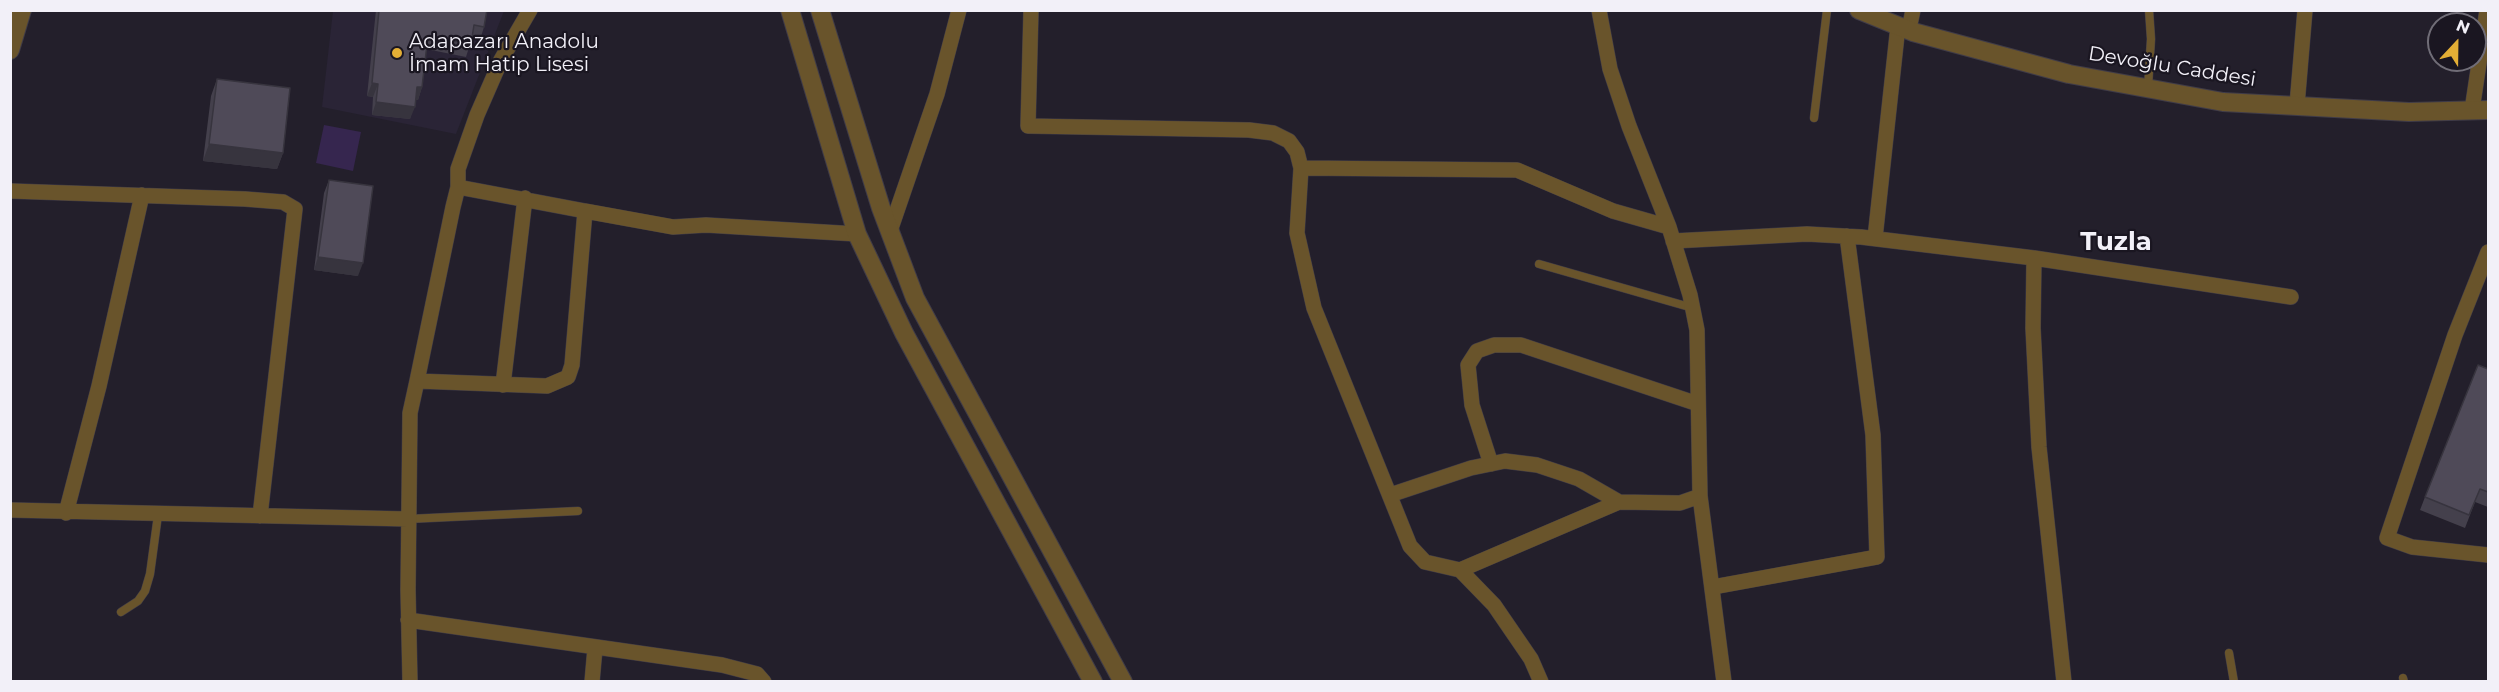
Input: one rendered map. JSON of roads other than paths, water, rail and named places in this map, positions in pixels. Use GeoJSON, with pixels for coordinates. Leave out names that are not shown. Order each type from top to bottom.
{"type":"FeatureCollection","features":[{"type":"Feature","properties":{"kind":"street"},"geometry":{"type":"LineString","coordinates":[[10,50],[22,10]]}},
{"type":"Feature","properties":{"kind":"street"},"geometry":{"type":"LineString","coordinates":[[410,681],[408,519],[410,413],[458,187],[458,169],[501,60],[530,10]]}},
{"type":"Feature","properties":{"kind":"street"},"geometry":{"type":"LineString","coordinates":[[790,10],[857,234],[904,333],[1093,681]]}},
{"type":"Feature","properties":{"kind":"street"},"geometry":{"type":"LineString","coordinates":[[820,10],[890,231],[915,298],[1123,681]]}},
{"type":"Feature","properties":{"kind":"street"},"geometry":{"type":"LineString","coordinates":[[890,231],[938,94],[959,10]]}},
{"type":"Feature","properties":{"kind":"street"},"geometry":{"type":"LineString","coordinates":[[1031,10],[1028,126],[1153,127],[1273,134],[1289,141],[1298,152],[1301,168],[1297,233],[1314,308],[1410,546],[1425,562],[1460,570],[1494,605],[1531,659],[1541,681]]}},
{"type":"Feature","properties":{"kind":"street"},"geometry":{"type":"LineString","coordinates":[[1599,10],[1610,69],[1629,126],[1671,234],[1693,308],[1697,330],[1700,496],[1724,681]]}},
{"type":"Feature","properties":{"kind":"street","name":"Devoğlu Caddesi"},"geometry":{"type":"LineString","coordinates":[[1859,10],[1903,27],[2069,74],[2223,102],[2409,112],[2480,110]]}},
{"type":"Feature","properties":{"kind":"street"},"geometry":{"type":"LineString","coordinates":[[1875,238],[1903,27],[1913,10]]}},
{"type":"Feature","properties":{"kind":"street"},"geometry":{"type":"LineString","coordinates":[[2297,105],[2306,10]]}},
{"type":"Feature","properties":{"kind":"street"},"geometry":{"type":"LineString","coordinates":[[2480,110],[2487,10]]}},
{"type":"Feature","properties":{"kind":"street"},"geometry":{"type":"LineString","coordinates":[[1301,168],[1517,170],[1671,234],[1807,234],[1875,238],[2034,258],[2291,297]]}},
{"type":"Feature","properties":{"kind":"street"},"geometry":{"type":"LineString","coordinates":[[458,187],[673,227],[706,225],[857,234]]}},
{"type":"Feature","properties":{"kind":"street"},"geometry":{"type":"LineString","coordinates":[[10,191],[283,202],[295,209],[260,516]]}},
{"type":"Feature","properties":{"kind":"street"},"geometry":{"type":"LineString","coordinates":[[66,513],[99,386],[142,195]]}},
{"type":"Feature","properties":{"kind":"street"},"geometry":{"type":"LineString","coordinates":[[503,385],[525,198]]}},
{"type":"Feature","properties":{"kind":"street"},"geometry":{"type":"LineString","coordinates":[[417,381],[547,386],[568,377],[572,365],[585,211]]}},
{"type":"Feature","properties":{"kind":"street"},"geometry":{"type":"LineString","coordinates":[[1713,587],[1877,557],[1873,435],[1847,236]]}},
{"type":"Feature","properties":{"kind":"street"},"geometry":{"type":"LineString","coordinates":[[2488,252],[2455,335],[2386,538],[2412,547],[2488,555]]}},
{"type":"Feature","properties":{"kind":"street"},"geometry":{"type":"LineString","coordinates":[[2034,258],[2033,327],[2039,447],[2064,681]]}},
{"type":"Feature","properties":{"kind":"street"},"geometry":{"type":"LineString","coordinates":[[1491,464],[1472,405],[1468,365],[1477,351],[1494,345],[1521,345],[1698,404]]}},
{"type":"Feature","properties":{"kind":"street"},"geometry":{"type":"LineString","coordinates":[[1390,495],[1472,468],[1504,461],[1537,465],[1579,479],[1619,502]]}},
{"type":"Feature","properties":{"kind":"street"},"geometry":{"type":"LineString","coordinates":[[1460,570],[1619,502],[1680,503],[1700,496]]}},
{"type":"Feature","properties":{"kind":"street"},"geometry":{"type":"LineString","coordinates":[[10,510],[408,519]]}},
{"type":"Feature","properties":{"kind":"street"},"geometry":{"type":"LineString","coordinates":[[408,620],[722,665],[757,674],[764,681]]}},
{"type":"Feature","properties":{"kind":"street"},"geometry":{"type":"LineString","coordinates":[[592,681],[595,648]]}},
{"type":"Feature","properties":{"kind":"lane"},"geometry":{"type":"LineString","coordinates":[[1814,118],[1827,10]]}},
{"type":"Feature","properties":{"kind":"lane"},"geometry":{"type":"LineString","coordinates":[[2148,88],[2151,39],[2149,10]]}},
{"type":"Feature","properties":{"kind":"lane"},"geometry":{"type":"LineString","coordinates":[[1539,264],[1693,308]]}},
{"type":"Feature","properties":{"kind":"lane"},"geometry":{"type":"LineString","coordinates":[[408,519],[578,511]]}},
{"type":"Feature","properties":{"kind":"lane"},"geometry":{"type":"LineString","coordinates":[[121,612],[138,601],[145,591],[150,574],[158,515]]}},
{"type":"Feature","properties":{"kind":"lane"},"geometry":{"type":"LineString","coordinates":[[2229,653],[2234,681]]}},
{"type":"Feature","properties":{"kind":"place","name":"Adapazarı Anadolu İmam Hatip Lisesi"},"geometry":{"type":"Point","coordinates":[397,53]}},
{"type":"Feature","properties":{"kind":"district","name":"Tuzla"},"geometry":{"type":"Point","coordinates":[2116,242]}}]}
